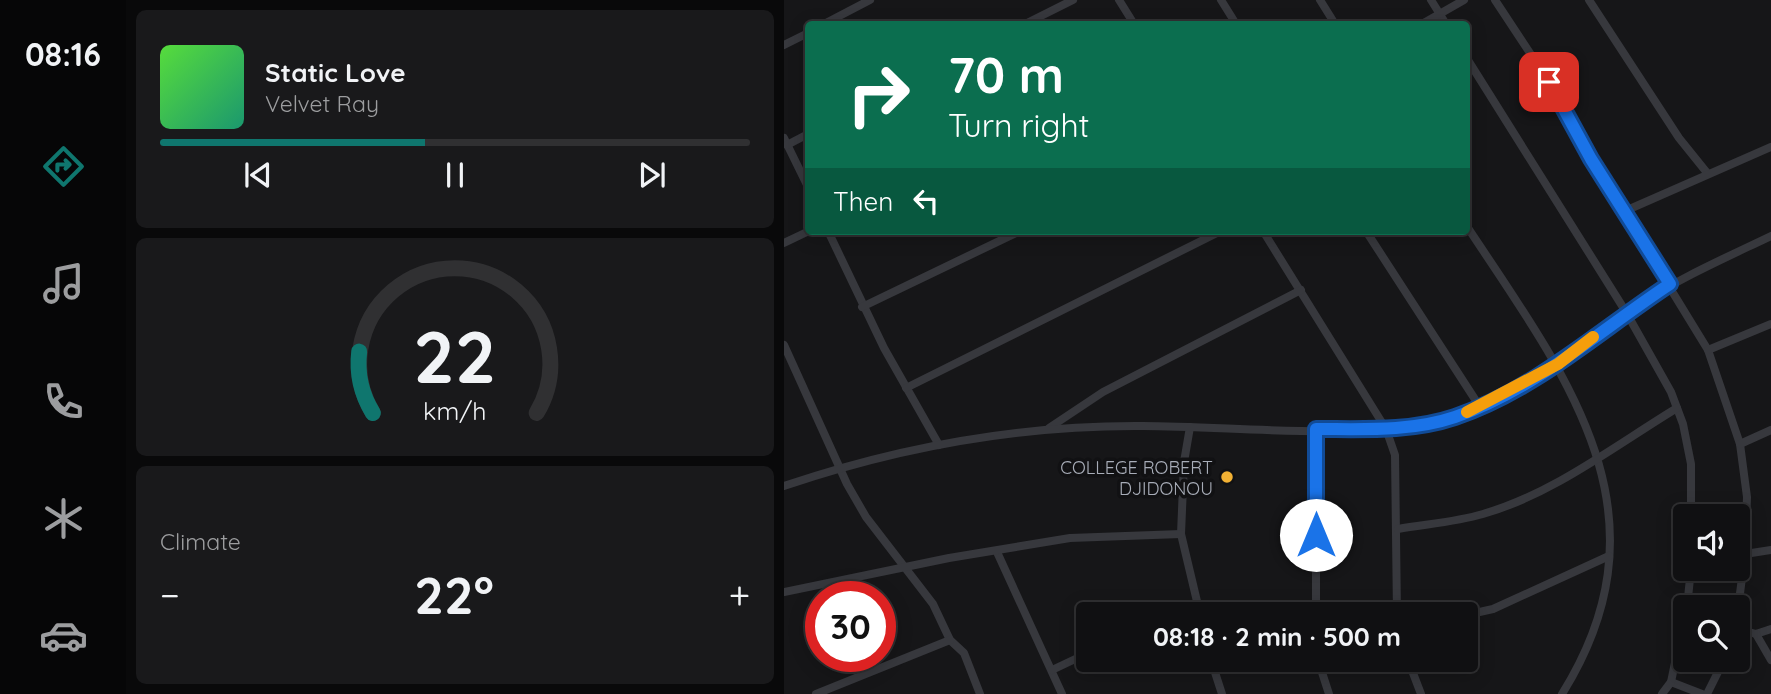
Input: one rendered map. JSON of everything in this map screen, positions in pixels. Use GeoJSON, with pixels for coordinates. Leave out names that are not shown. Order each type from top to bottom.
{"type":"FeatureCollection","features":[{"type":"Feature","properties":{"kind":"street"},"geometry":{"type":"LineString","coordinates":[[830,21],[870,0]]}},
{"type":"Feature","properties":{"kind":"street"},"geometry":{"type":"LineString","coordinates":[[1031,21],[1073,0]]}},
{"type":"Feature","properties":{"kind":"street"},"geometry":{"type":"LineString","coordinates":[[1119,0],[1132,21]]}},
{"type":"Feature","properties":{"kind":"street"},"geometry":{"type":"LineString","coordinates":[[1221,0],[1234,21]]}},
{"type":"Feature","properties":{"kind":"street"},"geometry":{"type":"LineString","coordinates":[[1320,0],[1333,21]]}},
{"type":"Feature","properties":{"kind":"street"},"geometry":{"type":"LineString","coordinates":[[1431,0],[1444,21]]}},
{"type":"Feature","properties":{"kind":"street"},"geometry":{"type":"LineString","coordinates":[[1427,21],[1464,0]]}},
{"type":"Feature","properties":{"kind":"street"},"geometry":{"type":"LineString","coordinates":[[1494,0],[1549,82],[1591,159],[1708,350],[1740,444],[1747,504]]}},
{"type":"Feature","properties":{"kind":"street"},"geometry":{"type":"LineString","coordinates":[[1589,0],[1665,117],[1708,174]]}},
{"type":"Feature","properties":{"kind":"street"},"geometry":{"type":"LineString","coordinates":[[784,45],[805,34]]}},
{"type":"Feature","properties":{"kind":"street"},"geometry":{"type":"LineString","coordinates":[[1470,63],[1626,312],[1677,408],[1691,464],[1691,504]]}},
{"type":"Feature","properties":{"kind":"street"},"geometry":{"type":"LineString","coordinates":[[805,135],[786,141],[805,181]]}},
{"type":"Feature","properties":{"kind":"street"},"geometry":{"type":"LineString","coordinates":[[1625,211],[1771,147]]}},
{"type":"Feature","properties":{"kind":"street"},"geometry":{"type":"LineString","coordinates":[[1470,231],[1558,364],[1597,456],[1609,501],[1612,528],[1592,638],[1562,694]]}},
{"type":"Feature","properties":{"kind":"street"},"geometry":{"type":"LineString","coordinates":[[784,243],[805,233]]}},
{"type":"Feature","properties":{"kind":"street"},"geometry":{"type":"LineString","coordinates":[[830,235],[862,307],[939,445]]}},
{"type":"Feature","properties":{"kind":"street"},"geometry":{"type":"LineString","coordinates":[[862,307],[1012,235]]}},
{"type":"Feature","properties":{"kind":"street"},"geometry":{"type":"LineString","coordinates":[[906,388],[1213,235]]}},
{"type":"Feature","properties":{"kind":"street"},"geometry":{"type":"LineString","coordinates":[[1266,235],[1386,429],[1395,455],[1397,602]]}},
{"type":"Feature","properties":{"kind":"street"},"geometry":{"type":"LineString","coordinates":[[1369,235],[1480,407]]}},
{"type":"Feature","properties":{"kind":"street"},"geometry":{"type":"LineString","coordinates":[[784,486],[841,467],[939,445],[1049,428],[1386,429],[1453,418],[1480,407],[1558,364],[1626,312],[1670,284],[1771,236]]}},
{"type":"Feature","properties":{"kind":"street"},"geometry":{"type":"LineString","coordinates":[[1049,428],[1102,392],[1301,290]]}},
{"type":"Feature","properties":{"kind":"street"},"geometry":{"type":"LineString","coordinates":[[1708,350],[1771,324]]}},
{"type":"Feature","properties":{"kind":"street"},"geometry":{"type":"LineString","coordinates":[[784,345],[866,517],[933,604],[950,640],[970,662],[980,694]]}},
{"type":"Feature","properties":{"kind":"street"},"geometry":{"type":"LineString","coordinates":[[1398,529],[1485,513],[1563,478],[1677,408]]}},
{"type":"Feature","properties":{"kind":"street"},"geometry":{"type":"LineString","coordinates":[[1190,427],[1184,462],[1181,534],[1197,602]]}},
{"type":"Feature","properties":{"kind":"street"},"geometry":{"type":"LineString","coordinates":[[1316,429],[1316,602]]}},
{"type":"Feature","properties":{"kind":"street"},"geometry":{"type":"LineString","coordinates":[[1740,444],[1771,430]]}},
{"type":"Feature","properties":{"kind":"street"},"geometry":{"type":"LineString","coordinates":[[784,592],[1070,538],[1181,534]]}},
{"type":"Feature","properties":{"kind":"street"},"geometry":{"type":"LineString","coordinates":[[1750,553],[1771,550]]}},
{"type":"Feature","properties":{"kind":"street"},"geometry":{"type":"LineString","coordinates":[[997,552],[1062,694]]}},
{"type":"Feature","properties":{"kind":"street"},"geometry":{"type":"LineString","coordinates":[[1478,612],[1493,609],[1608,556]]}},
{"type":"Feature","properties":{"kind":"street"},"geometry":{"type":"LineString","coordinates":[[1750,632],[1756,634],[1771,629]]}},
{"type":"Feature","properties":{"kind":"street"},"geometry":{"type":"LineString","coordinates":[[1756,634],[1771,660]]}},
{"type":"Feature","properties":{"kind":"street"},"geometry":{"type":"LineString","coordinates":[[816,694],[950,640]]}},
{"type":"Feature","properties":{"kind":"street"},"geometry":{"type":"LineString","coordinates":[[1052,670],[1076,659]]}},
{"type":"Feature","properties":{"kind":"street"},"geometry":{"type":"LineString","coordinates":[[1215,672],[1222,694]]}},
{"type":"Feature","properties":{"kind":"street"},"geometry":{"type":"LineString","coordinates":[[1322,672],[1329,694]]}},
{"type":"Feature","properties":{"kind":"street"},"geometry":{"type":"LineString","coordinates":[[1413,672],[1421,694]]}},
{"type":"Feature","properties":{"kind":"street"},"geometry":{"type":"LineString","coordinates":[[1662,694],[1671,682],[1673,672]]}},
{"type":"Feature","properties":{"kind":"street"},"geometry":{"type":"LineString","coordinates":[[1707,694],[1718,672]]}},
{"type":"Feature","properties":{"kind":"street"},"geometry":{"type":"LineString","coordinates":[[1671,682],[1702,694]]}},
{"type":"Feature","properties":{"kind":"slow traffic"},"geometry":{"type":"LineString","coordinates":[[1467,412],[1558,364],[1593,337]]}},
{"type":"Feature","properties":{"kind":"place","name":"COLLEGE ROBERT DJIDONOU"},"geometry":{"type":"Point","coordinates":[1227,477]}},
{"type":"Feature","properties":{"kind":"route"},"geometry":{"type":"LineString","coordinates":[[1316,535],[1316,429],[1386,429],[1453,418],[1480,407],[1558,364],[1626,312],[1670,284],[1591,159],[1549,82]]}}]}
